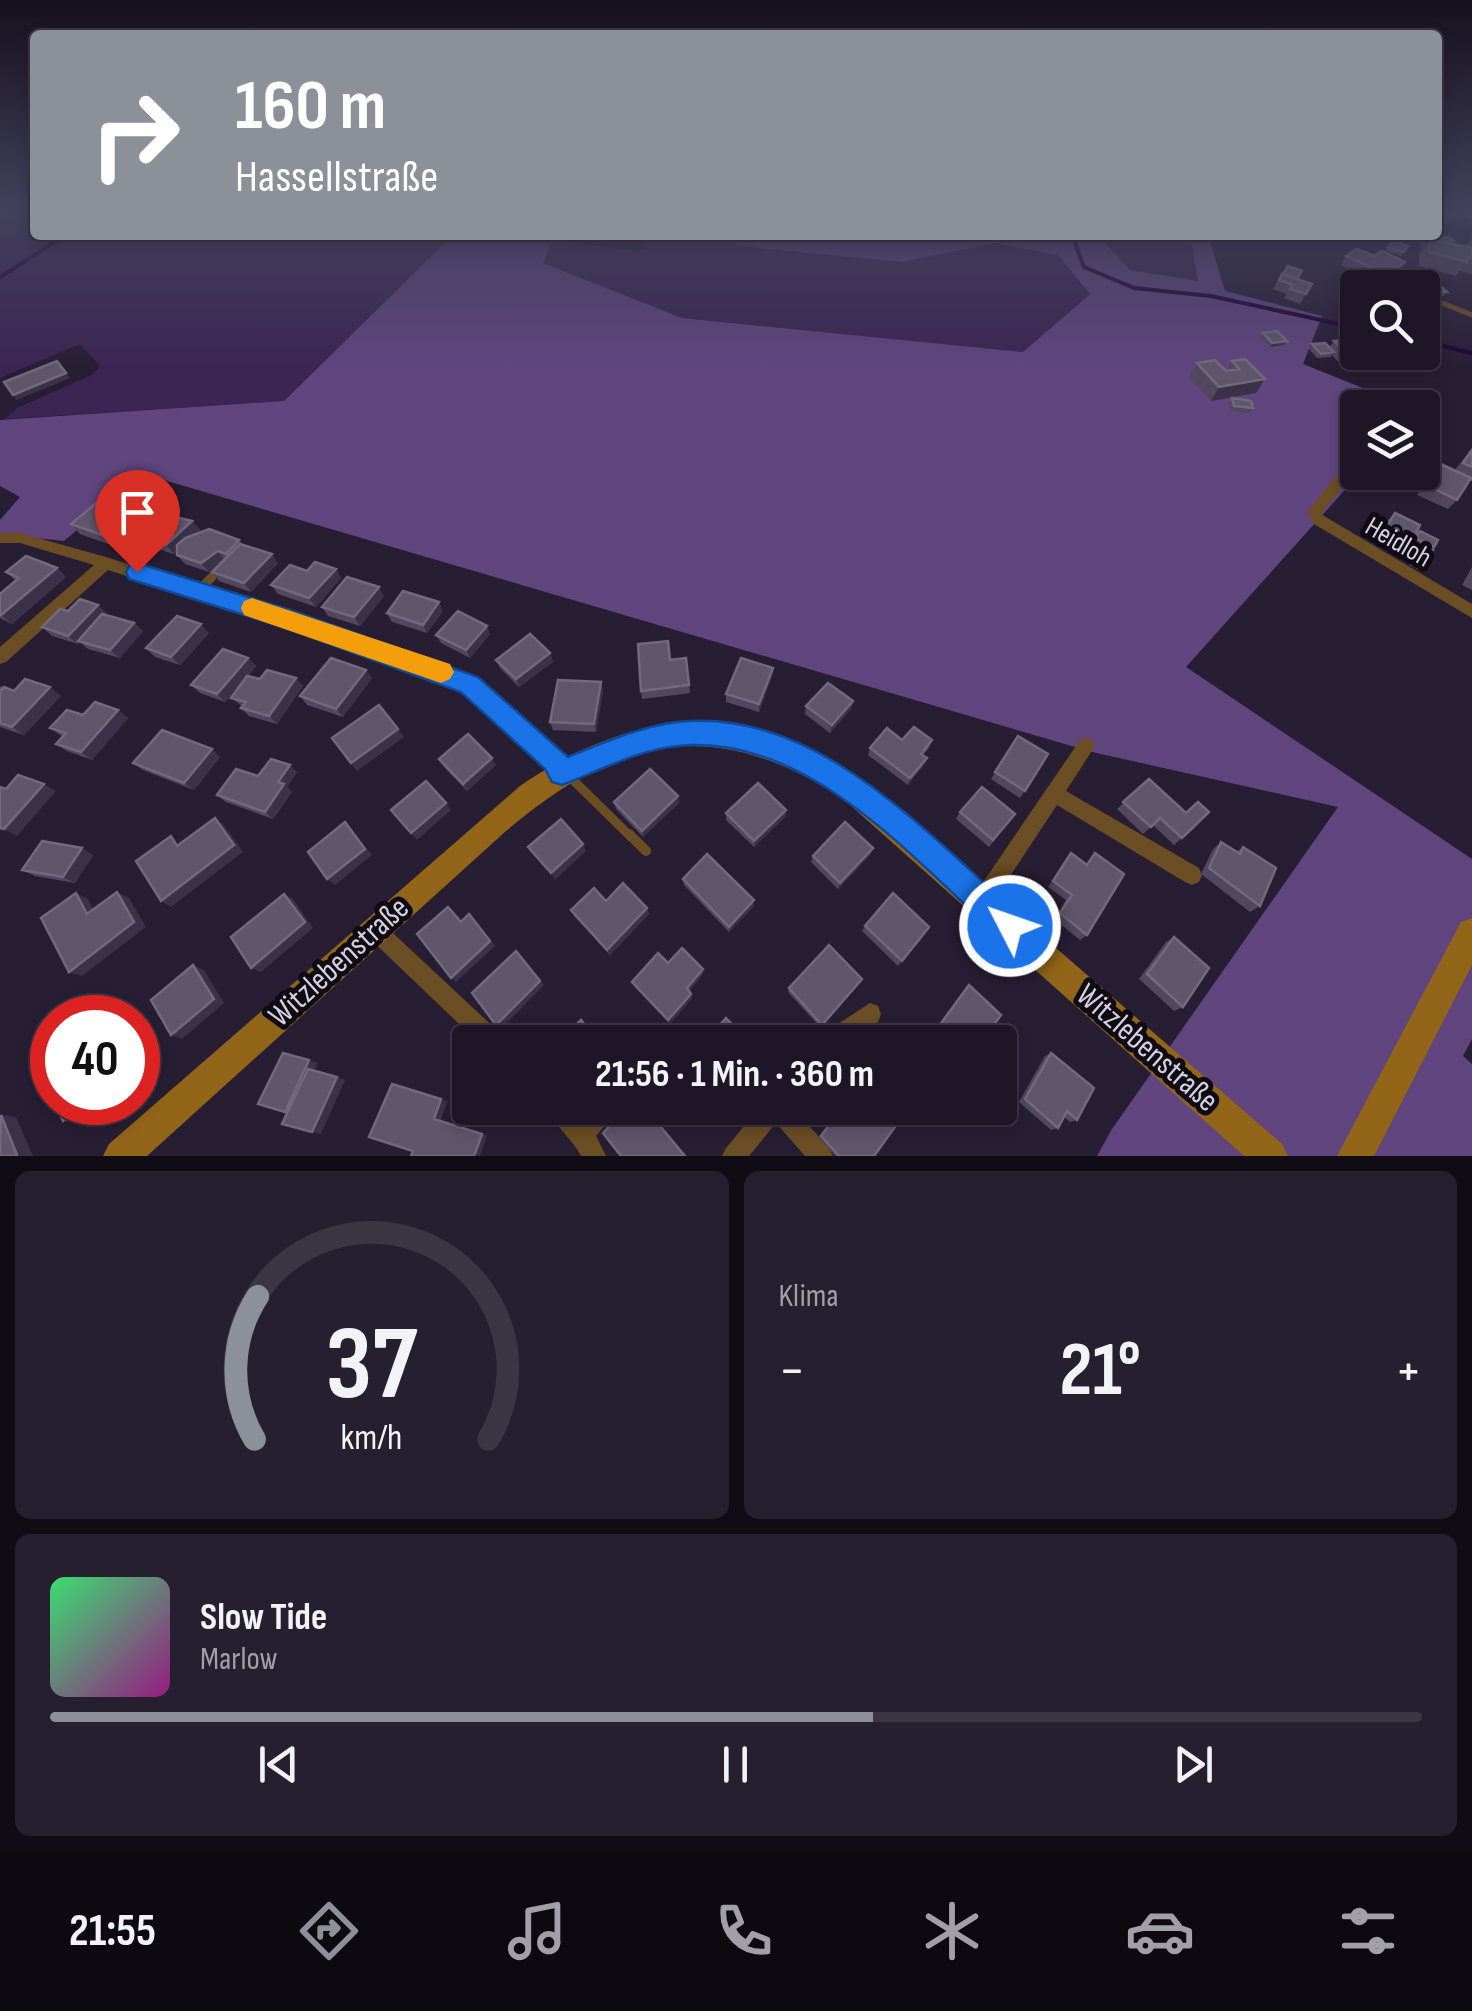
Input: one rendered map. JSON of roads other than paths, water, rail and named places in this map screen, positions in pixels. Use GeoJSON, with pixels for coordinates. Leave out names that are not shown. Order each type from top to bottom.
{"type":"FeatureCollection","features":[{"type":"Feature","properties":{"kind":"street","name":"Heidloh"},"geometry":{"type":"LineString","coordinates":[[1340,480],[1315,513],[1319,520],[1472,612]]}},
{"type":"Feature","properties":{"kind":"street"},"geometry":{"type":"LineString","coordinates":[[0,538],[20,538],[106,563],[432,668],[470,684],[555,760],[562,773]]}},
{"type":"Feature","properties":{"kind":"street"},"geometry":{"type":"LineString","coordinates":[[0,657],[106,563]]}},
{"type":"Feature","properties":{"kind":"street","name":"Witzlebenstraße"},"geometry":{"type":"LineString","coordinates":[[121,1156],[373,928],[527,797],[562,773],[623,747],[678,734],[718,735],[763,743],[790,752],[850,786],[1270,1156]]}},
{"type":"Feature","properties":{"kind":"street"},"geometry":{"type":"LineString","coordinates":[[982,901],[1086,746]]}},
{"type":"Feature","properties":{"kind":"street"},"geometry":{"type":"LineString","coordinates":[[1054,794],[1192,875]]}},
{"type":"Feature","properties":{"kind":"street"},"geometry":{"type":"LineString","coordinates":[[373,928],[475,1025]]}},
{"type":"Feature","properties":{"kind":"street"},"geometry":{"type":"LineString","coordinates":[[1355,1156],[1472,933]]}},
{"type":"Feature","properties":{"kind":"street"},"geometry":{"type":"LineString","coordinates":[[854,1025],[870,1014]]}},
{"type":"Feature","properties":{"kind":"street"},"geometry":{"type":"LineString","coordinates":[[574,1125],[594,1156]]}},
{"type":"Feature","properties":{"kind":"street"},"geometry":{"type":"LineString","coordinates":[[582,1134],[590,1125]]}},
{"type":"Feature","properties":{"kind":"street"},"geometry":{"type":"LineString","coordinates":[[734,1156],[761,1125]]}},
{"type":"Feature","properties":{"kind":"street"},"geometry":{"type":"LineString","coordinates":[[792,1125],[821,1156]]}},
{"type":"Feature","properties":{"kind":"lane"},"geometry":{"type":"LineString","coordinates":[[1440,302],[1472,315]]}},
{"type":"Feature","properties":{"kind":"lane"},"geometry":{"type":"LineString","coordinates":[[198,591],[227,562]]}},
{"type":"Feature","properties":{"kind":"lane"},"geometry":{"type":"LineString","coordinates":[[562,773],[576,780],[646,851]]}},
{"type":"Feature","properties":{"kind":"waterway"},"geometry":{"type":"LineString","coordinates":[[0,277],[24,262]]}},
{"type":"Feature","properties":{"kind":"waterway"},"geometry":{"type":"LineString","coordinates":[[1082,262],[1084,267],[1134,288],[1211,296],[1340,324]]}},
{"type":"Feature","properties":{"kind":"waterway"},"geometry":{"type":"LineString","coordinates":[[1440,345],[1472,353]]}}]}
